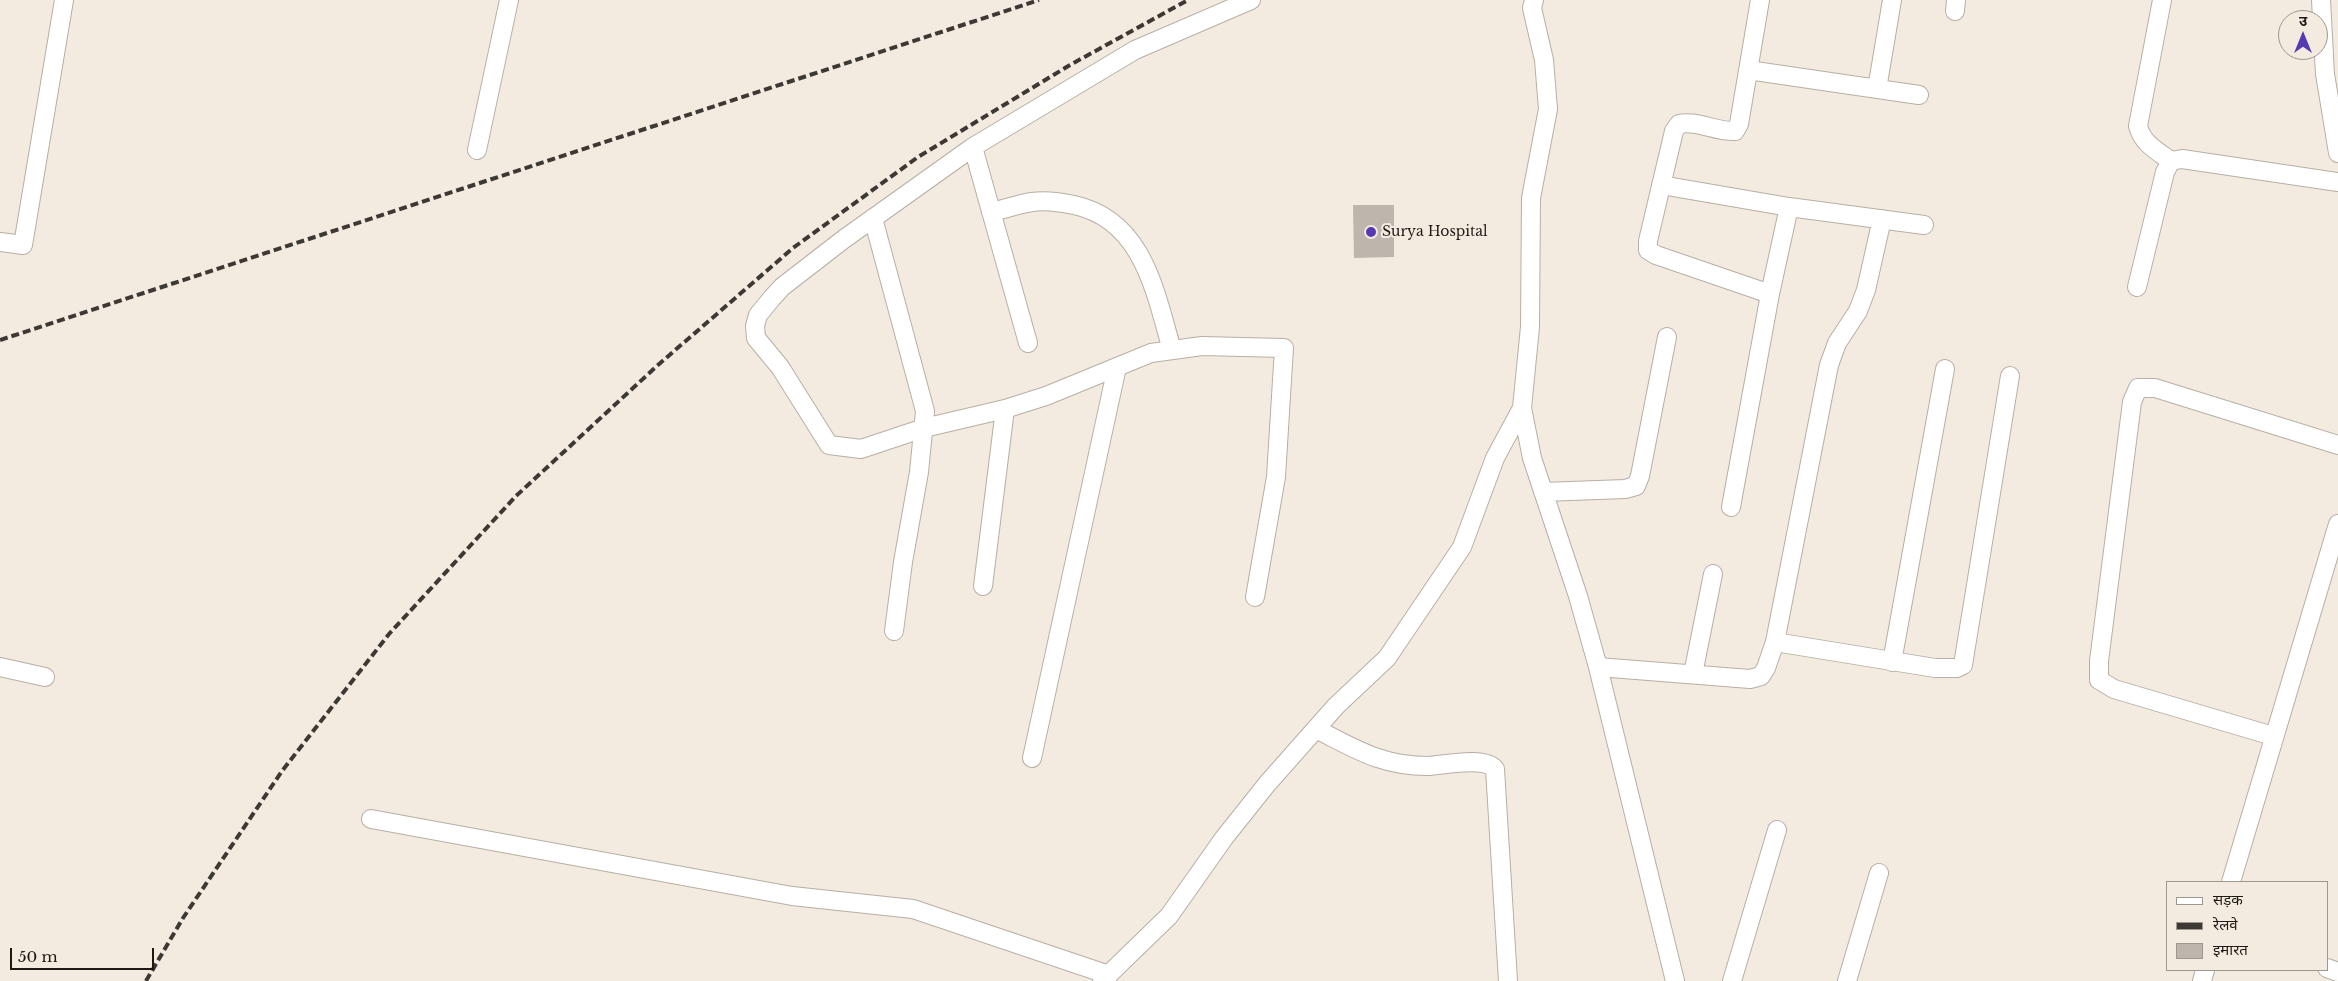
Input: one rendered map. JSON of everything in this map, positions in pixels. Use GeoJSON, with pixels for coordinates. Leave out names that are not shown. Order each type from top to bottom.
{"type":"FeatureCollection","features":[{"type":"Feature","properties":{"kind":"street"},"geometry":{"type":"LineString","coordinates":[[0,242],[23,245],[64,0]]}},
{"type":"Feature","properties":{"kind":"street"},"geometry":{"type":"LineString","coordinates":[[477,150],[509,0]]}},
{"type":"Feature","properties":{"kind":"street"},"geometry":{"type":"LineString","coordinates":[[1251,0],[1135,50],[973,147],[873,218],[782,287],[758,315],[755,326],[756,338],[780,367],[829,446],[861,449],[924,428],[1005,409],[1046,396],[1151,352],[1202,346],[1284,348],[1276,477],[1256,597]]}},
{"type":"Feature","properties":{"kind":"street"},"geometry":{"type":"LineString","coordinates":[[1534,0],[1532,8],[1544,60],[1548,108],[1531,198],[1530,327],[1522,408],[1532,458],[1578,596],[1598,667],[1675,981]]}},
{"type":"Feature","properties":{"kind":"street"},"geometry":{"type":"LineString","coordinates":[[1760,0],[1739,124],[1735,131],[1686,122],[1679,124],[1674,131],[1648,250],[1656,255],[1770,294]]}},
{"type":"Feature","properties":{"kind":"street"},"geometry":{"type":"LineString","coordinates":[[1877,89],[1892,0]]}},
{"type":"Feature","properties":{"kind":"street"},"geometry":{"type":"LineString","coordinates":[[2162,0],[2138,126],[2140,136],[2171,162]]}},
{"type":"Feature","properties":{"kind":"street"},"geometry":{"type":"LineString","coordinates":[[2321,0],[2325,74],[2338,152]]}},
{"type":"Feature","properties":{"kind":"street"},"geometry":{"type":"LineString","coordinates":[[1748,70],[1919,95]]}},
{"type":"Feature","properties":{"kind":"street"},"geometry":{"type":"LineString","coordinates":[[973,147],[1028,343]]}},
{"type":"Feature","properties":{"kind":"street"},"geometry":{"type":"LineString","coordinates":[[2137,288],[2165,172],[2171,162],[2182,159],[2338,182]]}},
{"type":"Feature","properties":{"kind":"street"},"geometry":{"type":"LineString","coordinates":[[1661,185],[1789,206],[1924,225]]}},
{"type":"Feature","properties":{"kind":"street"},"geometry":{"type":"LineString","coordinates":[[991,212],[1032,202],[1059,202],[1090,208],[1121,228],[1141,257],[1151,279],[1172,350]]}},
{"type":"Feature","properties":{"kind":"street"},"geometry":{"type":"LineString","coordinates":[[1731,507],[1770,294],[1789,206]]}},
{"type":"Feature","properties":{"kind":"street"},"geometry":{"type":"LineString","coordinates":[[873,218],[925,411],[894,631]]}},
{"type":"Feature","properties":{"kind":"street"},"geometry":{"type":"LineString","coordinates":[[1598,667],[1750,679],[1761,676],[1766,668],[1775,642],[1829,365],[1837,343],[1858,311],[1866,290],[1882,219]]}},
{"type":"Feature","properties":{"kind":"street"},"geometry":{"type":"LineString","coordinates":[[1544,492],[1625,489],[1636,486],[1640,476],[1667,337]]}},
{"type":"Feature","properties":{"kind":"street"},"geometry":{"type":"LineString","coordinates":[[1032,758],[1117,367]]}},
{"type":"Feature","properties":{"kind":"street"},"geometry":{"type":"LineString","coordinates":[[1892,662],[1945,369]]}},
{"type":"Feature","properties":{"kind":"street"},"geometry":{"type":"LineString","coordinates":[[1775,642],[1935,668],[1957,668],[1963,665],[2010,376]]}},
{"type":"Feature","properties":{"kind":"street"},"geometry":{"type":"LineString","coordinates":[[2273,736],[2114,689],[2100,680],[2099,661],[2132,402],[2138,388],[2155,388],[2338,445]]}},
{"type":"Feature","properties":{"kind":"street"},"geometry":{"type":"LineString","coordinates":[[371,819],[792,896],[912,909],[1105,978],[1170,916],[1230,830],[1267,784],[1316,728],[1387,658],[1462,547],[1495,458],[1522,408]]}},
{"type":"Feature","properties":{"kind":"street"},"geometry":{"type":"LineString","coordinates":[[984,586],[1005,409]]}},
{"type":"Feature","properties":{"kind":"street"},"geometry":{"type":"LineString","coordinates":[[2231,881],[2273,736],[2338,524]]}},
{"type":"Feature","properties":{"kind":"street"},"geometry":{"type":"LineString","coordinates":[[1693,674],[1713,574]]}},
{"type":"Feature","properties":{"kind":"street"},"geometry":{"type":"LineString","coordinates":[[0,667],[46,678]]}},
{"type":"Feature","properties":{"kind":"street"},"geometry":{"type":"LineString","coordinates":[[1316,728],[1384,762],[1428,766],[1485,762],[1495,768],[1508,981]]}},
{"type":"Feature","properties":{"kind":"street"},"geometry":{"type":"LineString","coordinates":[[1732,981],[1777,830]]}},
{"type":"Feature","properties":{"kind":"street"},"geometry":{"type":"LineString","coordinates":[[1847,981],[1879,873]]}},
{"type":"Feature","properties":{"kind":"building"},"geometry":{"type":"Polygon","coordinates":[[[1353,205],[1394,205],[1394,257],[1354,258],[1353,205]]]}},
{"type":"Feature","properties":{"kind":"railway"},"geometry":{"type":"LineString","coordinates":[[0,340],[1039,0]]}},
{"type":"Feature","properties":{"kind":"railway"},"geometry":{"type":"LineString","coordinates":[[146,981],[183,918],[282,771],[389,634],[516,496],[658,365],[793,248],[918,157],[1070,65],[1188,0]]}},
{"type":"Feature","properties":{"kind":"place","name":"Surya Hospital"},"geometry":{"type":"Point","coordinates":[1371,232]}}]}
